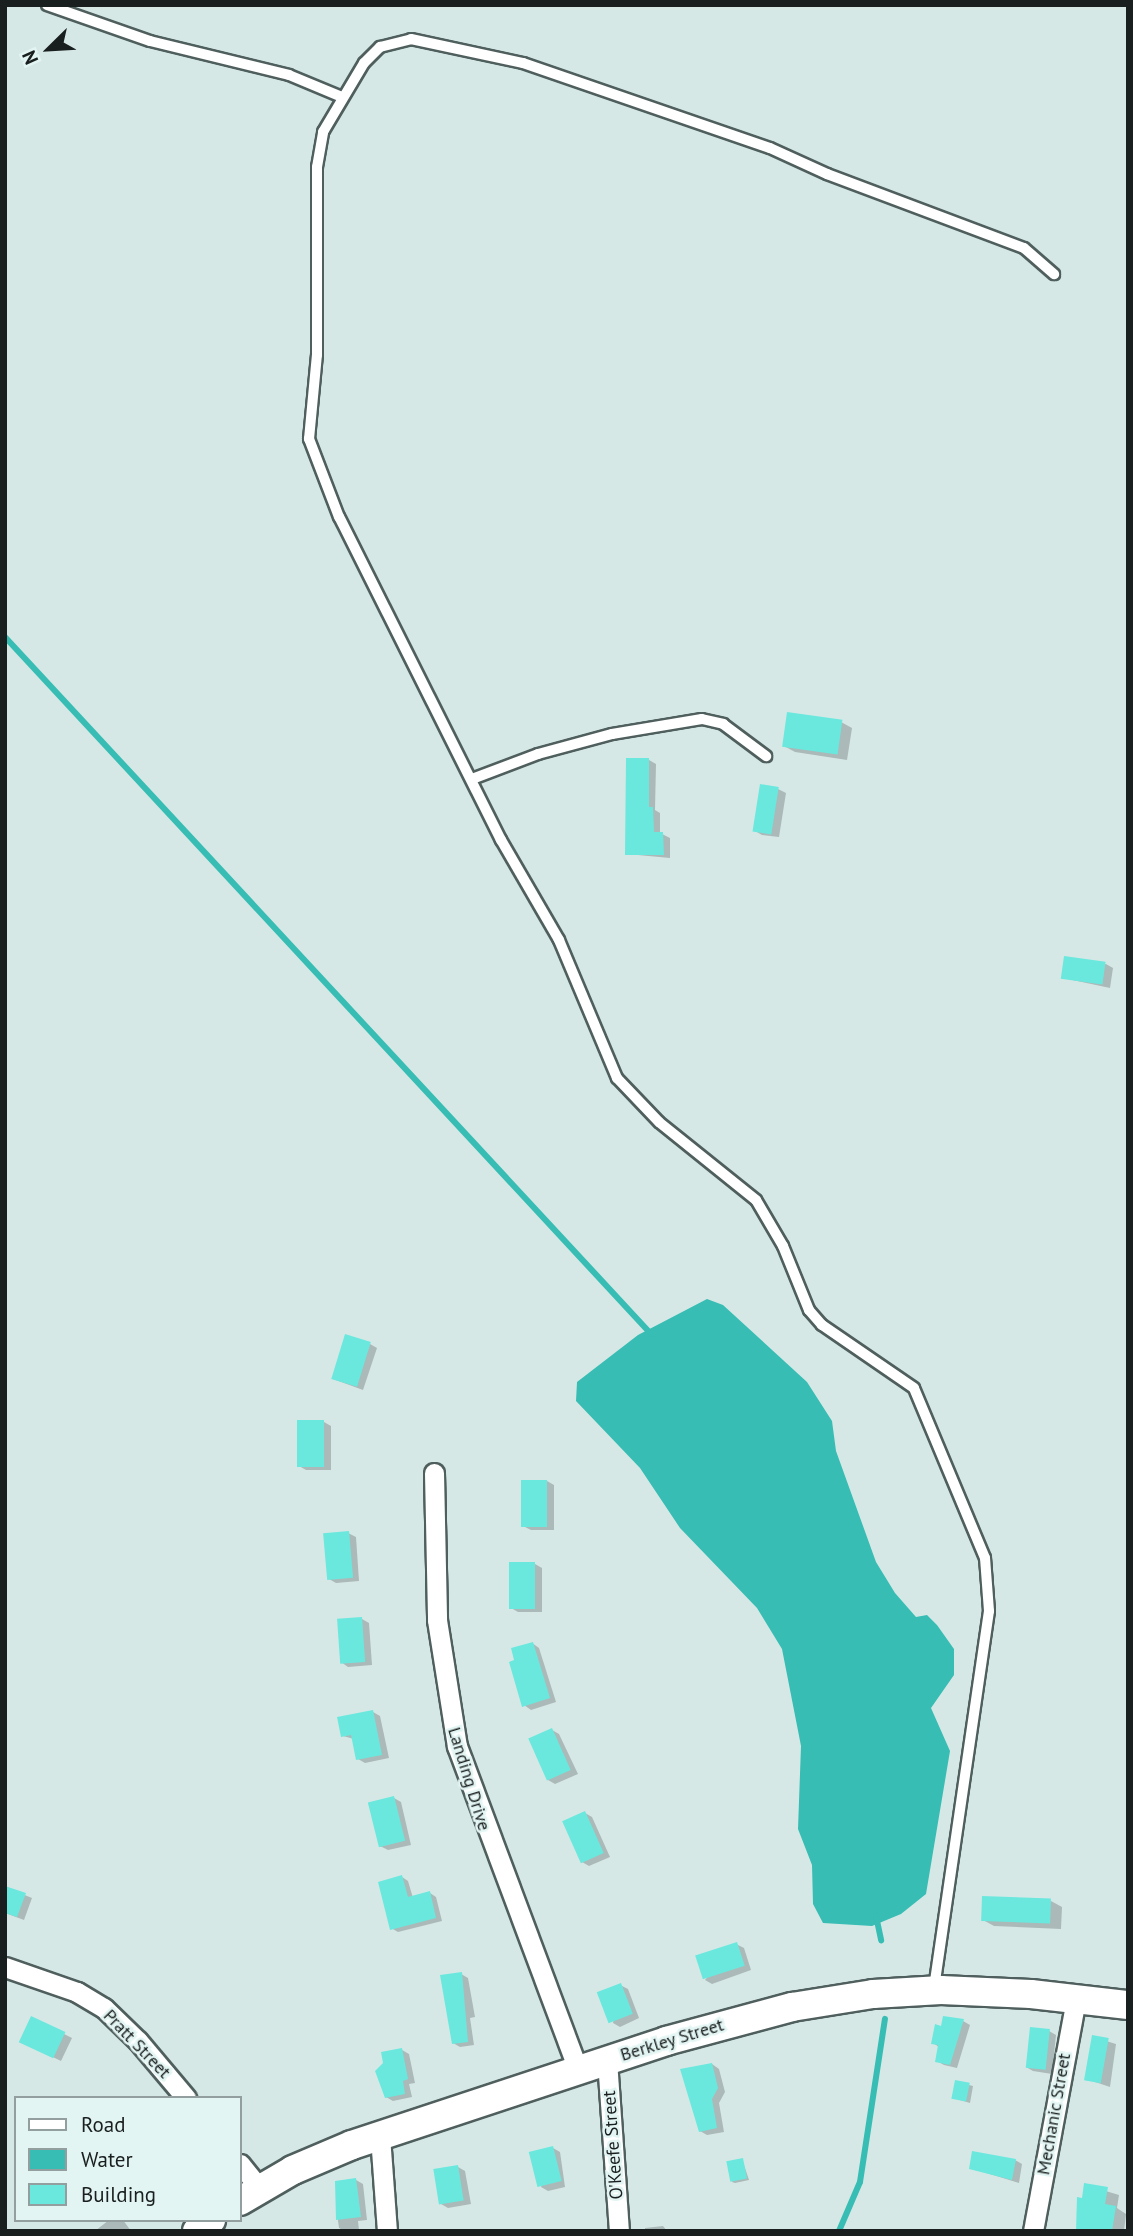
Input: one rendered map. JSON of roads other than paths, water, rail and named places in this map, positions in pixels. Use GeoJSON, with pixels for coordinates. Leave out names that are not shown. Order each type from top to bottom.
{"type":"FeatureCollection","features":[{"type":"Feature","properties":{"kind":"main road","name":"Berkley Street"},"geometry":{"type":"LineString","coordinates":[[250,2195],[309,2163],[380,2136],[607,2060],[792,2007],[933,1991],[1076,1998],[1128,2005]]}},
{"type":"Feature","properties":{"kind":"street","name":"Landing Drive"},"geometry":{"type":"LineString","coordinates":[[434,1473],[438,1630],[457,1746],[476,1808],[578,2070]]}},
{"type":"Feature","properties":{"kind":"street","name":"Pratt Street"},"geometry":{"type":"LineString","coordinates":[[5,1967],[69,1989],[104,2008],[138,2041],[184,2096]]}},
{"type":"Feature","properties":{"kind":"street","name":"Mechanic Street"},"geometry":{"type":"LineString","coordinates":[[1033,2231],[1076,1998]]}},
{"type":"Feature","properties":{"kind":"street","name":"O'Keefe Street"},"geometry":{"type":"LineString","coordinates":[[607,2060],[619,2231]]}},
{"type":"Feature","properties":{"kind":"street"},"geometry":{"type":"LineString","coordinates":[[380,2136],[387,2231]]}},
{"type":"Feature","properties":{"kind":"street"},"geometry":{"type":"LineString","coordinates":[[242,2170],[250,2195]]}},
{"type":"Feature","properties":{"kind":"lane"},"geometry":{"type":"LineString","coordinates":[[47,5],[150,41],[289,75],[342,97]]}},
{"type":"Feature","properties":{"kind":"lane"},"geometry":{"type":"LineString","coordinates":[[933,1991],[989,1611],[985,1558],[914,1388],[822,1325],[809,1310],[783,1246],[756,1200],[659,1122],[617,1078],[559,940],[501,840],[338,517],[309,439],[317,355],[317,167],[323,132],[342,97],[364,63],[380,47],[399,39],[496,56],[770,148],[827,174],[1024,248],[1054,274]]}},
{"type":"Feature","properties":{"kind":"lane"},"geometry":{"type":"LineString","coordinates":[[472,779],[538,754],[612,734],[702,719],[723,724],[766,756]]}},
{"type":"Feature","properties":{"kind":"water"},"geometry":{"type":"Polygon","coordinates":[[[707,1299],[723,1305],[807,1382],[832,1421],[836,1451],[876,1562],[895,1593],[916,1617],[927,1615],[954,1649],[954,1675],[931,1708],[950,1751],[926,1894],[901,1914],[872,1926],[823,1923],[813,1904],[812,1865],[798,1829],[801,1746],[782,1649],[757,1608],[680,1528],[640,1468],[576,1401],[577,1382],[638,1335],[707,1299]]]}},
{"type":"Feature","properties":{"kind":"waterway"},"geometry":{"type":"LineString","coordinates":[[5,637],[651,1334]]}},
{"type":"Feature","properties":{"kind":"waterway"},"geometry":{"type":"LineString","coordinates":[[876,1916],[881,1940]]}},
{"type":"Feature","properties":{"kind":"waterway"},"geometry":{"type":"LineString","coordinates":[[839,2231],[860,2182],[885,2019]]}}]}
